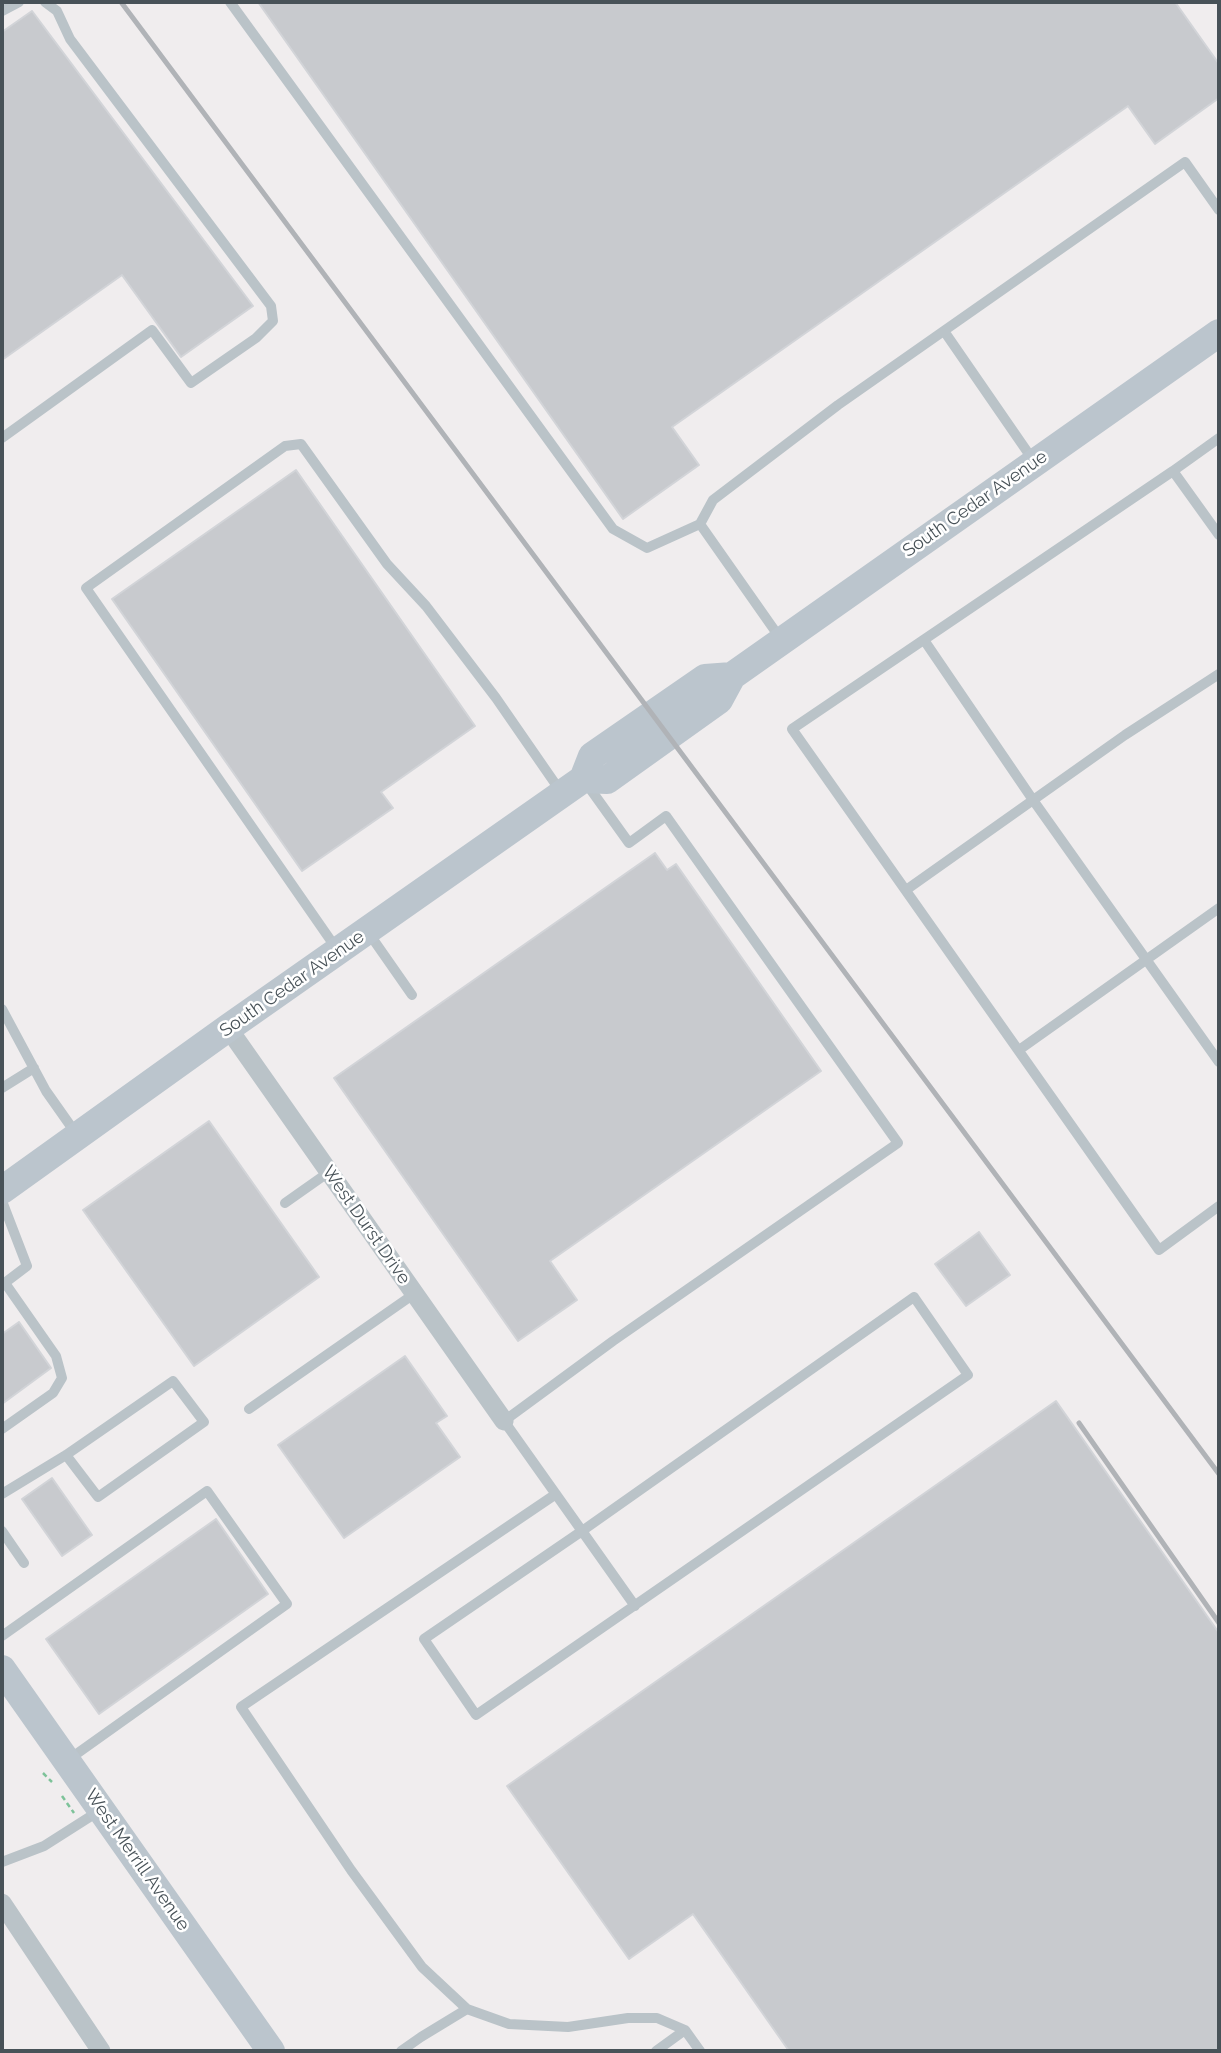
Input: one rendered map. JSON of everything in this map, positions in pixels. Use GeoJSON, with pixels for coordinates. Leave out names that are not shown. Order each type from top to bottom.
{"type":"FeatureCollection","features":[{"type":"Feature","properties":{"kind":"main road","name":"South Cedar Avenue"},"geometry":{"type":"LineString","coordinates":[[2,1190],[573,787],[607,780],[719,700],[732,676],[1219,333]]}},
{"type":"Feature","properties":{"kind":"main road","name":"West Merrill Avenue"},"geometry":{"type":"LineString","coordinates":[[3,1673],[55,1767],[271,2051]]}},
{"type":"Feature","properties":{"kind":"street","name":"West Durst Drive"},"geometry":{"type":"LineString","coordinates":[[228,1028],[505,1421]]}},
{"type":"Feature","properties":{"kind":"street"},"geometry":{"type":"LineString","coordinates":[[2,1903],[101,2051]]}},
{"type":"Feature","properties":{"kind":"lane"},"geometry":{"type":"LineString","coordinates":[[2,11],[19,2]]}},
{"type":"Feature","properties":{"kind":"lane"},"geometry":{"type":"LineString","coordinates":[[2,438],[152,330],[191,383],[256,338],[273,321],[271,306],[70,39],[57,12],[45,2]]}},
{"type":"Feature","properties":{"kind":"lane"},"geometry":{"type":"LineString","coordinates":[[230,2],[613,529],[648,548],[700,524],[713,499],[838,405],[1185,162],[1219,209]]}},
{"type":"Feature","properties":{"kind":"lane"},"geometry":{"type":"LineString","coordinates":[[944,331],[1035,462]]}},
{"type":"Feature","properties":{"kind":"lane"},"geometry":{"type":"LineString","coordinates":[[1219,438],[792,729],[1159,1250],[1219,1206]]}},
{"type":"Feature","properties":{"kind":"lane"},"geometry":{"type":"LineString","coordinates":[[338,952],[86,588],[285,446],[301,444],[387,564],[425,606],[488,688],[573,787],[629,843],[666,816],[898,1143],[613,1341],[505,1421],[635,1606]]}},
{"type":"Feature","properties":{"kind":"lane"},"geometry":{"type":"LineString","coordinates":[[1173,471],[1219,535]]}},
{"type":"Feature","properties":{"kind":"lane"},"geometry":{"type":"LineString","coordinates":[[700,524],[782,640]]}},
{"type":"Feature","properties":{"kind":"lane"},"geometry":{"type":"LineString","coordinates":[[924,640],[1033,800],[1219,1062]]}},
{"type":"Feature","properties":{"kind":"lane"},"geometry":{"type":"LineString","coordinates":[[906,890],[1125,735],[1219,674]]}},
{"type":"Feature","properties":{"kind":"lane"},"geometry":{"type":"LineString","coordinates":[[1019,1051],[1219,908]]}},
{"type":"Feature","properties":{"kind":"lane"},"geometry":{"type":"LineString","coordinates":[[367,932],[412,995]]}},
{"type":"Feature","properties":{"kind":"lane"},"geometry":{"type":"LineString","coordinates":[[2,1009],[46,1091],[78,1135]]}},
{"type":"Feature","properties":{"kind":"lane"},"geometry":{"type":"LineString","coordinates":[[2,1088],[34,1068]]}},
{"type":"Feature","properties":{"kind":"lane"},"geometry":{"type":"LineString","coordinates":[[285,1202],[330,1172]]}},
{"type":"Feature","properties":{"kind":"lane"},"geometry":{"type":"LineString","coordinates":[[2,1201],[27,1266],[3,1284],[56,1356],[62,1378],[53,1393],[2,1429]]}},
{"type":"Feature","properties":{"kind":"lane"},"geometry":{"type":"LineString","coordinates":[[249,1409],[414,1294]]}},
{"type":"Feature","properties":{"kind":"lane"},"geometry":{"type":"LineString","coordinates":[[914,1297],[968,1375],[476,1715],[424,1639],[582,1531],[914,1297]]}},
{"type":"Feature","properties":{"kind":"lane"},"geometry":{"type":"LineString","coordinates":[[2,1494],[66,1455],[173,1381],[204,1422],[98,1497],[66,1455]]}},
{"type":"Feature","properties":{"kind":"lane"},"geometry":{"type":"LineString","coordinates":[[2,1636],[207,1491],[288,1604],[55,1767]]}},
{"type":"Feature","properties":{"kind":"lane"},"geometry":{"type":"LineString","coordinates":[[556,1494],[241,1707],[351,1870],[422,1968],[467,2009],[509,2024],[568,2027],[628,2018],[657,2018],[685,2030],[700,2051]]}},
{"type":"Feature","properties":{"kind":"lane"},"geometry":{"type":"LineString","coordinates":[[2,1531],[24,1563]]}},
{"type":"Feature","properties":{"kind":"lane"},"geometry":{"type":"LineString","coordinates":[[2,1862],[44,1846],[91,1816]]}},
{"type":"Feature","properties":{"kind":"lane"},"geometry":{"type":"LineString","coordinates":[[401,2051],[467,2009]]}},
{"type":"Feature","properties":{"kind":"lane"},"geometry":{"type":"LineString","coordinates":[[656,2051],[685,2030]]}},
{"type":"Feature","properties":{"kind":"path"},"geometry":{"type":"LineString","coordinates":[[55,1767],[51,1780],[91,1816]]}},
{"type":"Feature","properties":{"kind":"building"},"geometry":{"type":"Polygon","coordinates":[[[258,2],[1175,2],[1219,64],[1219,98],[1155,144],[1128,106],[672,427],[699,465],[623,519],[258,2]]]}},
{"type":"Feature","properties":{"kind":"building"},"geometry":{"type":"Polygon","coordinates":[[[32,11],[253,306],[181,357],[122,275],[2,360],[2,32],[32,11]]]}},
{"type":"Feature","properties":{"kind":"building"},"geometry":{"type":"Polygon","coordinates":[[[296,470],[475,726],[381,792],[393,808],[302,871],[112,599],[296,470]]]}},
{"type":"Feature","properties":{"kind":"building"},"geometry":{"type":"Polygon","coordinates":[[[655,853],[667,870],[676,864],[821,1071],[550,1261],[577,1300],[518,1341],[334,1078],[655,853]]]}},
{"type":"Feature","properties":{"kind":"building"},"geometry":{"type":"Polygon","coordinates":[[[209,1121],[319,1277],[194,1366],[83,1210],[209,1121]]]}},
{"type":"Feature","properties":{"kind":"building"},"geometry":{"type":"Polygon","coordinates":[[[979,1232],[1010,1275],[966,1306],[935,1264],[979,1232]]]}},
{"type":"Feature","properties":{"kind":"building"},"geometry":{"type":"Polygon","coordinates":[[[19,1322],[51,1368],[2,1404],[2,1334],[19,1322]]]}},
{"type":"Feature","properties":{"kind":"building"},"geometry":{"type":"Polygon","coordinates":[[[405,1356],[447,1416],[436,1423],[460,1457],[344,1538],[278,1445],[405,1356]]]}},
{"type":"Feature","properties":{"kind":"building"},"geometry":{"type":"Polygon","coordinates":[[[1056,1401],[1219,1633],[1219,2051],[789,2051],[693,1914],[629,1959],[507,1786],[1056,1401]]]}},
{"type":"Feature","properties":{"kind":"building"},"geometry":{"type":"Polygon","coordinates":[[[52,1478],[92,1535],[62,1556],[22,1499],[52,1478]]]}},
{"type":"Feature","properties":{"kind":"building"},"geometry":{"type":"Polygon","coordinates":[[[216,1519],[268,1594],[99,1714],[46,1639],[216,1519]]]}},
{"type":"Feature","properties":{"kind":"railway"},"geometry":{"type":"LineString","coordinates":[[121,2],[1219,1474]]}},
{"type":"Feature","properties":{"kind":"railway"},"geometry":{"type":"LineString","coordinates":[[1079,1423],[1219,1623]]}}]}
